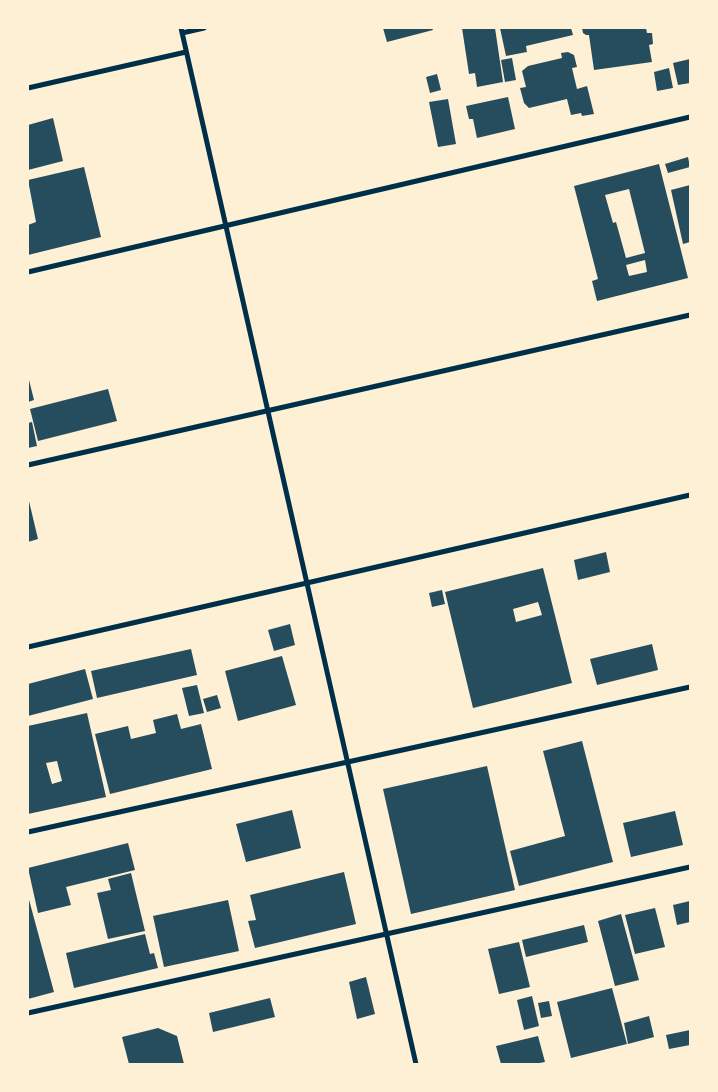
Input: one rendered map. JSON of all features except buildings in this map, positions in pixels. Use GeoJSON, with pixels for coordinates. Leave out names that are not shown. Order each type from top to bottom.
{"type":"FeatureCollection","features":[{"type":"Feature","properties":{"kind":"street"},"geometry":{"type":"LineString","coordinates":[[204,28],[182,30],[186,52],[416,1064]]}},
{"type":"Feature","properties":{"kind":"street"},"geometry":{"type":"LineString","coordinates":[[28,88],[186,52]]}},
{"type":"Feature","properties":{"kind":"street"},"geometry":{"type":"LineString","coordinates":[[28,272],[690,117]]}},
{"type":"Feature","properties":{"kind":"street"},"geometry":{"type":"LineString","coordinates":[[28,465],[690,315]]}},
{"type":"Feature","properties":{"kind":"street"},"geometry":{"type":"LineString","coordinates":[[28,647],[690,495]]}},
{"type":"Feature","properties":{"kind":"street"},"geometry":{"type":"LineString","coordinates":[[28,832],[690,687]]}},
{"type":"Feature","properties":{"kind":"street"},"geometry":{"type":"LineString","coordinates":[[28,1013],[690,867]]}}]}
